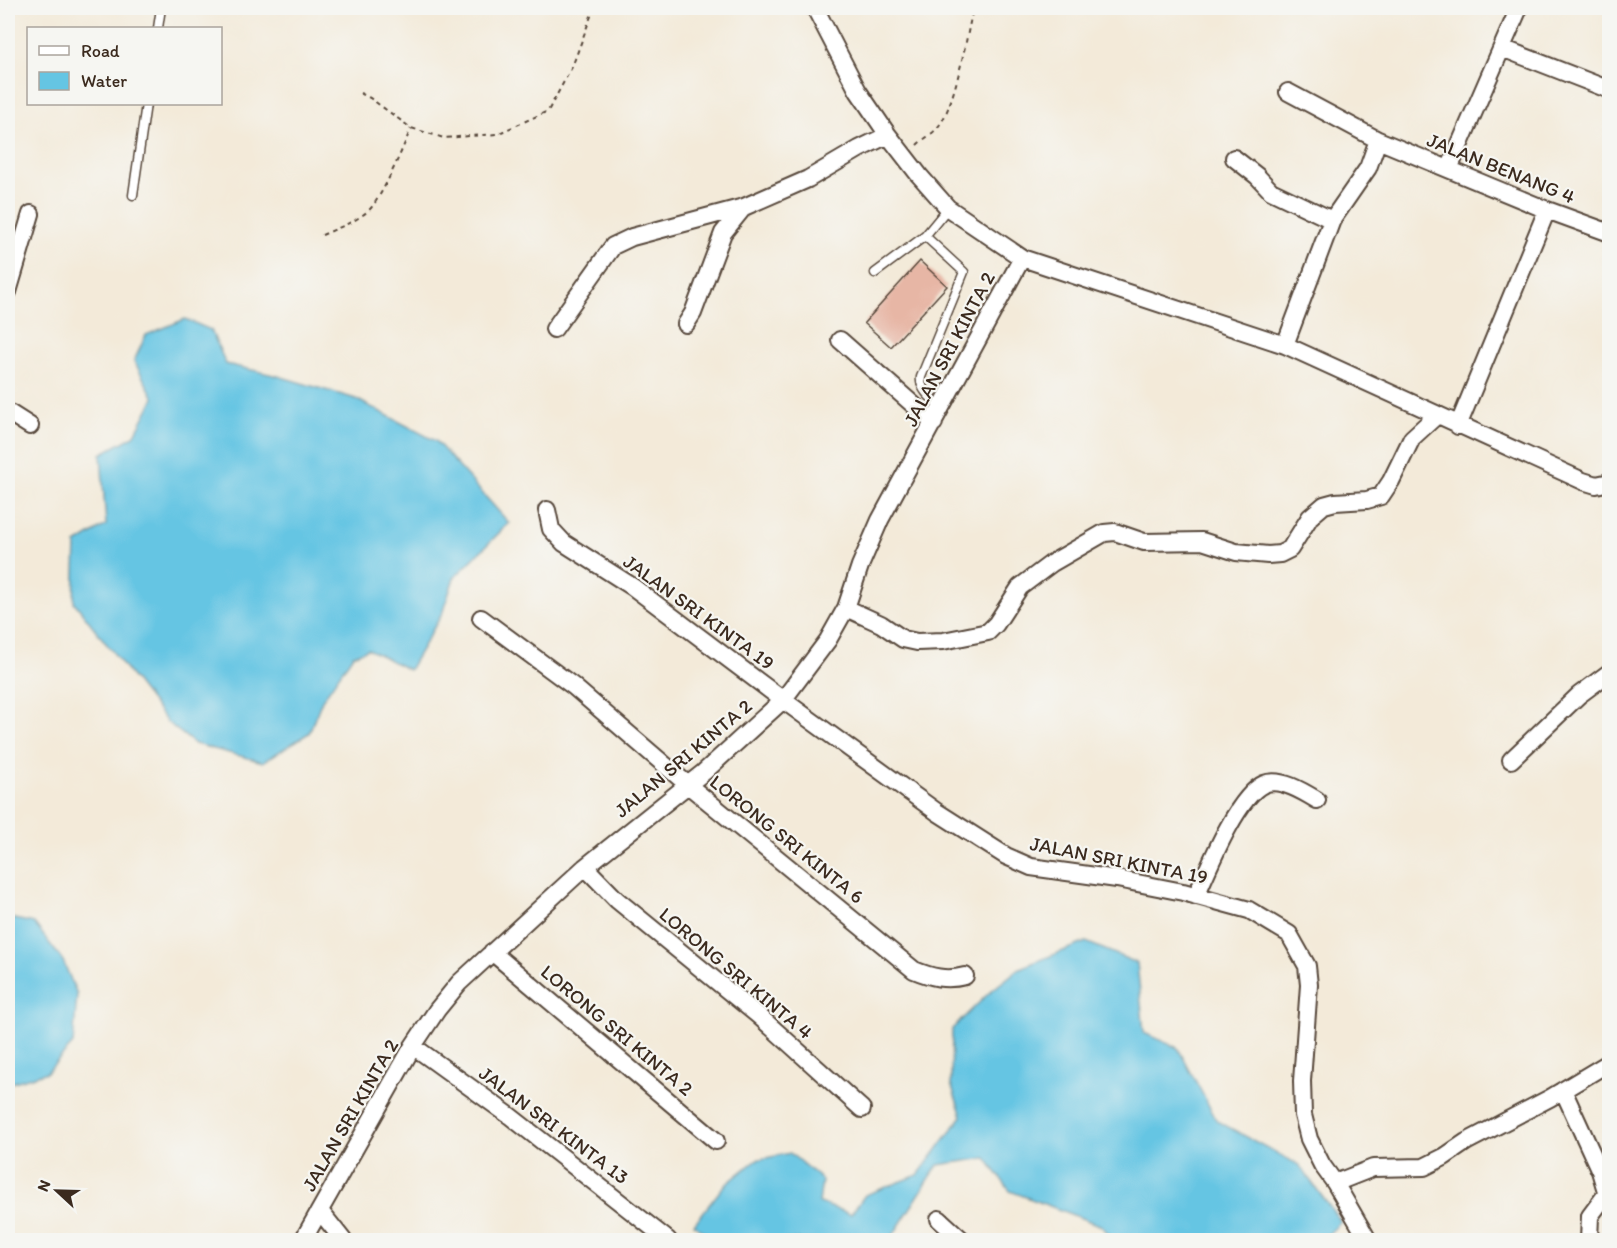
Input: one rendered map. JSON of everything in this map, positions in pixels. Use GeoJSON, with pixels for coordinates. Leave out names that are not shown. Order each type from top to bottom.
{"type":"FeatureCollection","features":[{"type":"Feature","properties":{"kind":"street"},"geometry":{"type":"LineString","coordinates":[[815,8],[858,91],[903,156],[948,208],[1022,258],[1285,345],[1436,416],[1583,481],[1596,485],[1610,482]]}},
{"type":"Feature","properties":{"kind":"street"},"geometry":{"type":"LineString","coordinates":[[1449,170],[1519,8]]}},
{"type":"Feature","properties":{"kind":"street"},"geometry":{"type":"LineString","coordinates":[[1502,48],[1610,90]]}},
{"type":"Feature","properties":{"kind":"street","name":"JALAN BENANG 4"},"geometry":{"type":"LineString","coordinates":[[1288,92],[1378,140],[1547,210],[1610,233]]}},
{"type":"Feature","properties":{"kind":"street"},"geometry":{"type":"LineString","coordinates":[[554,329],[614,246],[632,237],[744,207],[808,179],[860,148],[888,135]]}},
{"type":"Feature","properties":{"kind":"street"},"geometry":{"type":"LineString","coordinates":[[1285,345],[1332,220],[1368,168],[1378,140]]}},
{"type":"Feature","properties":{"kind":"street"},"geometry":{"type":"LineString","coordinates":[[1234,158],[1271,191],[1332,220]]}},
{"type":"Feature","properties":{"kind":"street"},"geometry":{"type":"LineString","coordinates":[[686,324],[693,313],[723,233],[744,207]]}},
{"type":"Feature","properties":{"kind":"street"},"geometry":{"type":"LineString","coordinates":[[1458,426],[1547,210]]}},
{"type":"Feature","properties":{"kind":"street"},"geometry":{"type":"LineString","coordinates":[[8,292],[31,214]]}},
{"type":"Feature","properties":{"kind":"street","name":"JALAN SRI KINTA 2"},"geometry":{"type":"LineString","coordinates":[[303,1240],[414,1046],[437,1010],[459,983],[585,867],[688,785],[783,700],[828,640],[846,608],[860,566],[880,520],[1022,258]]}},
{"type":"Feature","properties":{"kind":"street"},"geometry":{"type":"LineString","coordinates":[[840,340],[934,423]]}},
{"type":"Feature","properties":{"kind":"street"},"geometry":{"type":"LineString","coordinates":[[8,412],[30,426]]}},
{"type":"Feature","properties":{"kind":"street"},"geometry":{"type":"LineString","coordinates":[[846,608],[881,624],[903,639],[917,642],[943,641],[988,632],[996,624],[1020,587],[1052,563],[1104,533],[1115,532],[1144,542],[1202,541],[1236,552],[1280,554],[1290,549],[1310,517],[1324,505],[1367,500],[1381,495],[1391,481],[1412,438],[1436,416]]}},
{"type":"Feature","properties":{"kind":"street","name":"JALAN SRI KINTA 19"},"geometry":{"type":"LineString","coordinates":[[547,510],[550,529],[564,543],[633,587],[937,812],[1006,856],[1031,867],[1117,879],[1249,910],[1288,934],[1307,966],[1309,986],[1303,1061],[1303,1115],[1309,1139],[1322,1165],[1368,1240]]}},
{"type":"Feature","properties":{"kind":"street","name":"LORONG SRI KINTA 6"},"geometry":{"type":"LineString","coordinates":[[481,618],[573,686],[688,785],[914,970],[931,977],[954,979],[965,976]]}},
{"type":"Feature","properties":{"kind":"street"},"geometry":{"type":"LineString","coordinates":[[1511,760],[1579,695],[1610,672]]}},
{"type":"Feature","properties":{"kind":"street"},"geometry":{"type":"LineString","coordinates":[[1196,896],[1212,859],[1234,818],[1251,795],[1265,784],[1280,784],[1301,790],[1317,800]]}},
{"type":"Feature","properties":{"kind":"street","name":"LORONG SRI KINTA 4"},"geometry":{"type":"LineString","coordinates":[[585,867],[617,900],[759,1016],[862,1109]]}},
{"type":"Feature","properties":{"kind":"street","name":"LORONG SRI KINTA 2"},"geometry":{"type":"LineString","coordinates":[[492,952],[716,1141]]}},
{"type":"Feature","properties":{"kind":"street","name":"JALAN SRI KINTA 13"},"geometry":{"type":"LineString","coordinates":[[414,1046],[510,1116],[668,1240]]}},
{"type":"Feature","properties":{"kind":"street"},"geometry":{"type":"LineString","coordinates":[[1335,1183],[1374,1168],[1424,1167],[1610,1062]]}},
{"type":"Feature","properties":{"kind":"street"},"geometry":{"type":"LineString","coordinates":[[1563,1090],[1600,1171],[1606,1191],[1605,1196],[1590,1216],[1589,1240]]}},
{"type":"Feature","properties":{"kind":"street"},"geometry":{"type":"LineString","coordinates":[[320,1211],[343,1240]]}},
{"type":"Feature","properties":{"kind":"street"},"geometry":{"type":"LineString","coordinates":[[939,1219],[962,1240]]}},
{"type":"Feature","properties":{"kind":"lane"},"geometry":{"type":"LineString","coordinates":[[158,27],[161,8]]}},
{"type":"Feature","properties":{"kind":"lane"},"geometry":{"type":"LineString","coordinates":[[133,195],[146,105]]}},
{"type":"Feature","properties":{"kind":"lane"},"geometry":{"type":"LineString","coordinates":[[874,273],[925,236],[948,208]]}},
{"type":"Feature","properties":{"kind":"lane"},"geometry":{"type":"LineString","coordinates":[[925,236],[964,272],[921,377],[922,388],[941,407]]}},
{"type":"Feature","properties":{"kind":"path"},"geometry":{"type":"LineString","coordinates":[[360,93],[411,128],[444,138],[497,134],[548,111],[572,67],[594,8]]}},
{"type":"Feature","properties":{"kind":"path"},"geometry":{"type":"LineString","coordinates":[[903,156],[938,128],[945,114],[973,8]]}},
{"type":"Feature","properties":{"kind":"path"},"geometry":{"type":"LineString","coordinates":[[322,235],[353,222],[370,210],[377,201],[403,149],[411,128]]}},
{"type":"Feature","properties":{"kind":"water"},"geometry":{"type":"Polygon","coordinates":[[[185,319],[211,330],[226,364],[278,376],[356,399],[436,441],[509,523],[454,578],[442,614],[409,670],[368,649],[353,655],[322,700],[309,733],[263,762],[195,744],[167,722],[74,602],[76,544],[106,525],[101,454],[134,436],[154,398],[134,361],[146,335],[185,319]]]}},
{"type":"Feature","properties":{"kind":"water"},"geometry":{"type":"Polygon","coordinates":[[[8,919],[34,923],[63,961],[77,994],[73,1044],[47,1072],[8,1084],[8,919]]]}},
{"type":"Feature","properties":{"kind":"water"},"geometry":{"type":"Polygon","coordinates":[[[1086,942],[1137,963],[1144,1033],[1178,1048],[1217,1121],[1299,1165],[1341,1222],[1322,1240],[1113,1240],[1102,1226],[1010,1191],[986,1158],[938,1165],[890,1240],[715,1240],[694,1224],[723,1187],[756,1160],[790,1153],[822,1180],[819,1203],[851,1214],[865,1195],[918,1175],[962,1116],[951,1084],[952,1029],[991,991],[1020,968],[1086,942]]]}},
{"type":"Feature","properties":{"kind":"building"},"geometry":{"type":"Polygon","coordinates":[[[920,261],[947,286],[891,347],[864,323],[920,261]]]}}]}
